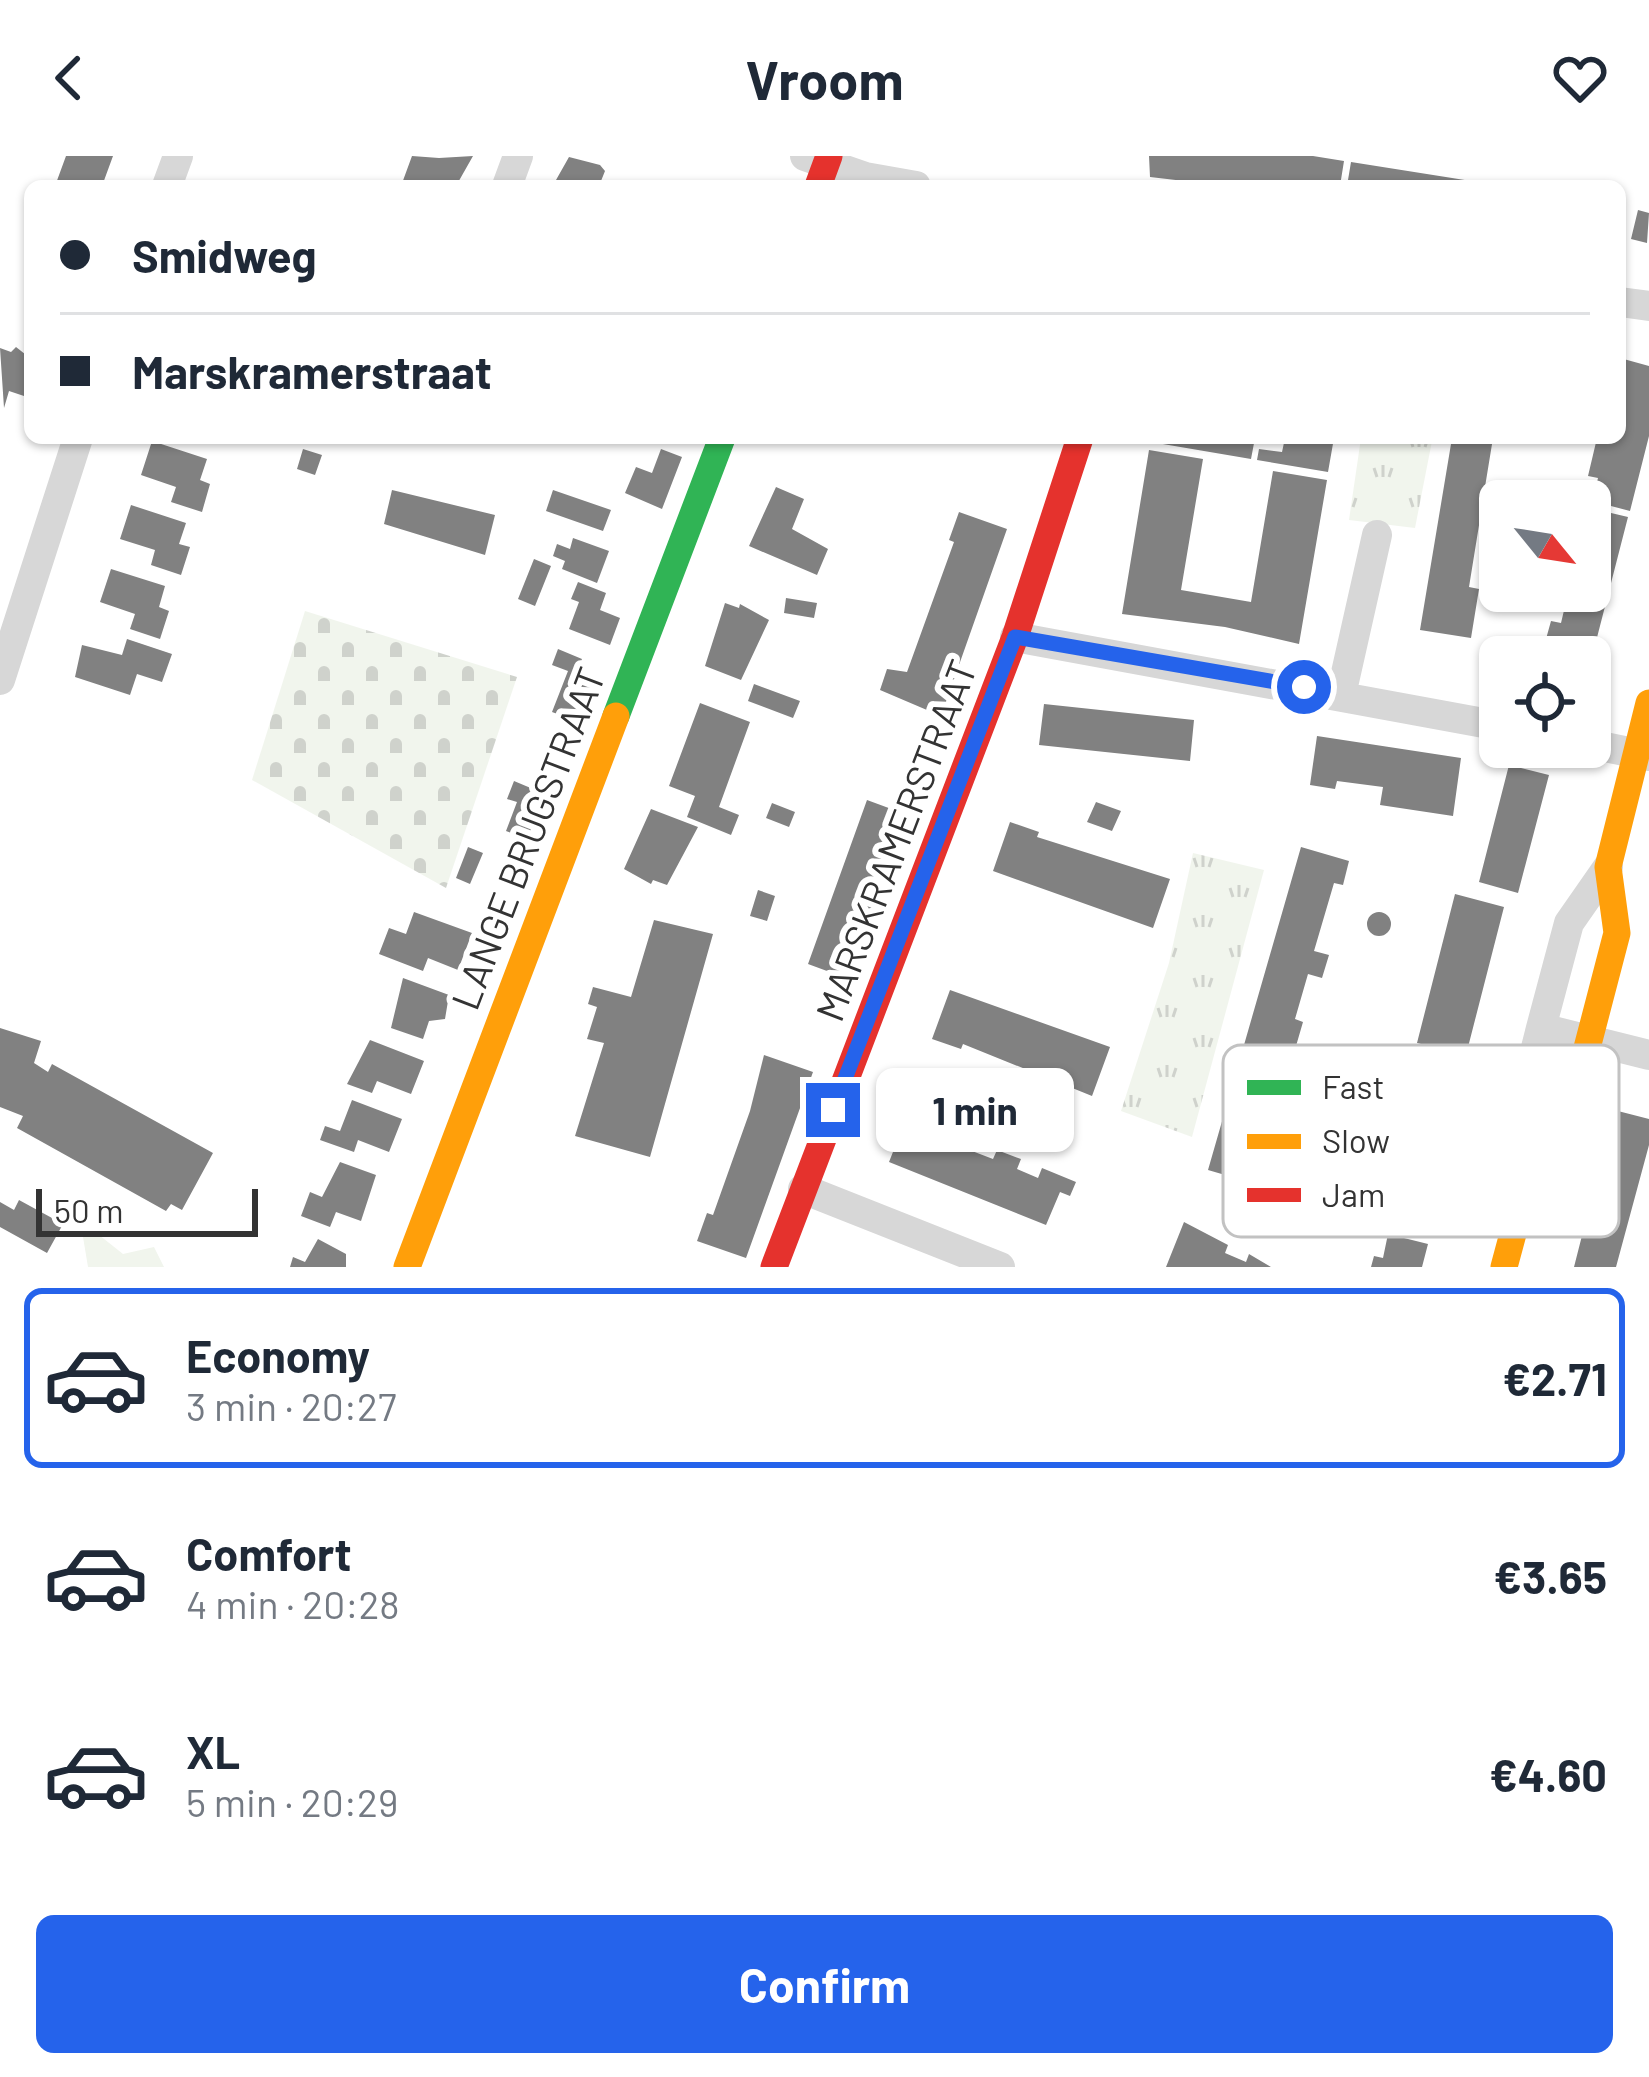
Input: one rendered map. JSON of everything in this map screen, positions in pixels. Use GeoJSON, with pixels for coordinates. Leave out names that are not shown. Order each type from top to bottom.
{"type":"FeatureCollection","features":[{"type":"Feature","properties":{"kind":"street"},"geometry":{"type":"LineString","coordinates":[[820,165],[878,180]]}},
{"type":"Feature","properties":{"kind":"street"},"geometry":{"type":"LineString","coordinates":[[0,680],[5,643],[76,444]]}},
{"type":"Feature","properties":{"kind":"street","name":"LANGE BRUGSTRAAT"},"geometry":{"type":"LineString","coordinates":[[407,1267],[720,444]]}},
{"type":"Feature","properties":{"kind":"street","name":"MARSKRAMERSTRAAT"},"geometry":{"type":"LineString","coordinates":[[774,1267],[1015,637],[1078,444]]}},
{"type":"Feature","properties":{"kind":"street"},"geometry":{"type":"LineString","coordinates":[[1341,695],[1377,535]]}},
{"type":"Feature","properties":{"kind":"street"},"geometry":{"type":"LineString","coordinates":[[1015,637],[1479,722]]}},
{"type":"Feature","properties":{"kind":"street"},"geometry":{"type":"LineString","coordinates":[[1537,1045],[1569,923],[1608,867],[1643,755],[1649,703]]}},
{"type":"Feature","properties":{"kind":"street"},"geometry":{"type":"LineString","coordinates":[[1611,748],[1643,755]]}},
{"type":"Feature","properties":{"kind":"street"},"geometry":{"type":"LineString","coordinates":[[1588,1045],[1617,933],[1608,867]]}},
{"type":"Feature","properties":{"kind":"street"},"geometry":{"type":"LineString","coordinates":[[1541,1028],[1609,1045]]}},
{"type":"Feature","properties":{"kind":"street"},"geometry":{"type":"LineString","coordinates":[[1619,1048],[1649,1055]]}},
{"type":"Feature","properties":{"kind":"street"},"geometry":{"type":"LineString","coordinates":[[802,1189],[1000,1267]]}},
{"type":"Feature","properties":{"kind":"street"},"geometry":{"type":"LineString","coordinates":[[1504,1267],[1512,1237]]}},
{"type":"Feature","properties":{"kind":"green space"},"geometry":{"type":"Polygon","coordinates":[[[1360,444],[1431,444],[1415,528],[1349,520],[1360,444]]]}},
{"type":"Feature","properties":{"kind":"green space"},"geometry":{"type":"Polygon","coordinates":[[[305,611],[517,677],[446,888],[252,780],[305,611]]]}},
{"type":"Feature","properties":{"kind":"green space"},"geometry":{"type":"Polygon","coordinates":[[[1193,853],[1264,870],[1192,1137],[1121,1111],[1169,963],[1193,853]]]}},
{"type":"Feature","properties":{"kind":"green space"},"geometry":{"type":"Polygon","coordinates":[[[82,1231],[94,1231],[123,1254],[154,1247],[164,1267],[88,1267],[82,1231]]]}},
{"type":"Feature","properties":{"kind":"building"},"geometry":{"type":"Polygon","coordinates":[[[66,156],[113,156],[104,180],[57,180],[66,156]]]}},
{"type":"Feature","properties":{"kind":"building"},"geometry":{"type":"Polygon","coordinates":[[[412,156],[473,156],[459,180],[403,180],[412,156]]]}},
{"type":"Feature","properties":{"kind":"building"},"geometry":{"type":"Polygon","coordinates":[[[1149,156],[1313,156],[1344,161],[1341,180],[1150,177],[1149,156]]]}},
{"type":"Feature","properties":{"kind":"building"},"geometry":{"type":"Polygon","coordinates":[[[569,157],[600,165],[605,171],[601,180],[556,180],[569,157]]]}},
{"type":"Feature","properties":{"kind":"building"},"geometry":{"type":"Polygon","coordinates":[[[1351,162],[1465,180],[1348,180],[1351,162]]]}},
{"type":"Feature","properties":{"kind":"building"},"geometry":{"type":"Polygon","coordinates":[[[1638,210],[1649,213],[1647,243],[1631,239],[1638,210]]]}},
{"type":"Feature","properties":{"kind":"building"},"geometry":{"type":"Polygon","coordinates":[[[16,347],[24,353],[24,396],[9,391],[4,408],[0,348],[11,352],[16,347]]]}},
{"type":"Feature","properties":{"kind":"building"},"geometry":{"type":"Polygon","coordinates":[[[1626,360],[1649,366],[1649,436],[1630,511],[1611,506],[1611,480],[1588,476],[1596,444],[1626,444],[1626,360]]]}},
{"type":"Feature","properties":{"kind":"building"},"geometry":{"type":"Polygon","coordinates":[[[151,444],[207,459],[200,480],[210,484],[202,512],[171,502],[176,487],[141,475],[151,444]]]}},
{"type":"Feature","properties":{"kind":"building"},"geometry":{"type":"Polygon","coordinates":[[[1163,444],[1254,444],[1251,459],[1163,444]]]}},
{"type":"Feature","properties":{"kind":"building"},"geometry":{"type":"Polygon","coordinates":[[[1284,444],[1333,444],[1328,472],[1257,460],[1259,449],[1282,452],[1284,444]]]}},
{"type":"Feature","properties":{"kind":"building"},"geometry":{"type":"Polygon","coordinates":[[[1451,444],[1492,444],[1486,480],[1479,480],[1479,525],[1469,587],[1479,589],[1471,638],[1420,630],[1451,444]]]}},
{"type":"Feature","properties":{"kind":"building"},"geometry":{"type":"Polygon","coordinates":[[[303,449],[322,455],[315,475],[297,469],[303,449]]]}},
{"type":"Feature","properties":{"kind":"building"},"geometry":{"type":"Polygon","coordinates":[[[661,449],[682,457],[662,509],[625,493],[636,467],[652,473],[661,449]]]}},
{"type":"Feature","properties":{"kind":"building"},"geometry":{"type":"Polygon","coordinates":[[[1149,450],[1203,459],[1181,590],[1251,602],[1273,471],[1327,480],[1299,644],[1225,627],[1122,614],[1149,450]]]}},
{"type":"Feature","properties":{"kind":"building"},"geometry":{"type":"Polygon","coordinates":[[[776,487],[804,499],[792,529],[828,549],[817,575],[749,546],[776,487]]]}},
{"type":"Feature","properties":{"kind":"building"},"geometry":{"type":"Polygon","coordinates":[[[392,490],[495,515],[485,555],[384,524],[392,490]]]}},
{"type":"Feature","properties":{"kind":"building"},"geometry":{"type":"Polygon","coordinates":[[[553,490],[611,510],[603,531],[546,511],[553,490]]]}},
{"type":"Feature","properties":{"kind":"building"},"geometry":{"type":"Polygon","coordinates":[[[131,505],[186,523],[179,544],[190,547],[181,575],[151,565],[155,550],[120,539],[131,505]]]}},
{"type":"Feature","properties":{"kind":"building"},"geometry":{"type":"Polygon","coordinates":[[[959,512],[1007,529],[941,716],[880,690],[887,669],[907,672],[954,542],[949,540],[959,512]]]}},
{"type":"Feature","properties":{"kind":"building"},"geometry":{"type":"Polygon","coordinates":[[[1611,513],[1628,517],[1611,583],[1611,513]]]}},
{"type":"Feature","properties":{"kind":"building"},"geometry":{"type":"Polygon","coordinates":[[[573,538],[609,551],[597,583],[562,569],[565,561],[553,556],[557,544],[570,549],[573,538]]]}},
{"type":"Feature","properties":{"kind":"building"},"geometry":{"type":"Polygon","coordinates":[[[534,559],[551,566],[535,606],[518,599],[534,559]]]}},
{"type":"Feature","properties":{"kind":"building"},"geometry":{"type":"Polygon","coordinates":[[[111,569],[165,586],[159,607],[169,611],[160,639],[130,629],[135,614],[100,602],[111,569]]]}},
{"type":"Feature","properties":{"kind":"building"},"geometry":{"type":"Polygon","coordinates":[[[578,582],[606,593],[600,610],[620,618],[610,645],[569,629],[579,602],[571,599],[578,582]]]}},
{"type":"Feature","properties":{"kind":"building"},"geometry":{"type":"Polygon","coordinates":[[[786,598],[817,603],[814,618],[784,613],[786,598]]]}},
{"type":"Feature","properties":{"kind":"building"},"geometry":{"type":"Polygon","coordinates":[[[725,603],[739,608],[740,604],[769,620],[741,680],[705,666],[725,603]]]}},
{"type":"Feature","properties":{"kind":"building"},"geometry":{"type":"Polygon","coordinates":[[[1564,612],[1604,612],[1597,636],[1547,636],[1551,621],[1561,623],[1564,612]]]}},
{"type":"Feature","properties":{"kind":"building"},"geometry":{"type":"Polygon","coordinates":[[[127,639],[172,654],[162,682],[137,674],[130,695],[75,677],[82,645],[122,655],[127,639]]]}},
{"type":"Feature","properties":{"kind":"building"},"geometry":{"type":"Polygon","coordinates":[[[558,649],[582,659],[576,674],[595,681],[579,722],[552,712],[568,671],[552,665],[558,649]]]}},
{"type":"Feature","properties":{"kind":"building"},"geometry":{"type":"Polygon","coordinates":[[[754,684],[800,701],[793,718],[748,701],[754,684]]]}},
{"type":"Feature","properties":{"kind":"building"},"geometry":{"type":"Polygon","coordinates":[[[700,703],[750,722],[719,807],[739,815],[731,835],[687,817],[695,796],[669,786],[700,703]]]}},
{"type":"Feature","properties":{"kind":"building"},"geometry":{"type":"Polygon","coordinates":[[[1044,704],[1194,720],[1190,761],[1039,745],[1044,704]]]}},
{"type":"Feature","properties":{"kind":"building"},"geometry":{"type":"Polygon","coordinates":[[[1317,736],[1461,758],[1453,816],[1380,805],[1383,787],[1337,781],[1335,789],[1310,785],[1317,736]]]}},
{"type":"Feature","properties":{"kind":"building"},"geometry":{"type":"Polygon","coordinates":[[[1508,768],[1549,775],[1518,893],[1479,882],[1508,768]]]}},
{"type":"Feature","properties":{"kind":"building"},"geometry":{"type":"Polygon","coordinates":[[[514,781],[545,794],[527,839],[506,831],[517,802],[507,799],[514,781]]]}},
{"type":"Feature","properties":{"kind":"building"},"geometry":{"type":"Polygon","coordinates":[[[867,800],[905,814],[846,978],[808,964],[867,800]]]}},
{"type":"Feature","properties":{"kind":"building"},"geometry":{"type":"Polygon","coordinates":[[[1096,802],[1121,811],[1112,831],[1087,822],[1096,802]]]}},
{"type":"Feature","properties":{"kind":"building"},"geometry":{"type":"Polygon","coordinates":[[[772,803],[795,812],[789,827],[766,818],[772,803]]]}},
{"type":"Feature","properties":{"kind":"building"},"geometry":{"type":"Polygon","coordinates":[[[651,809],[698,827],[667,885],[653,880],[651,884],[624,869],[651,809]]]}},
{"type":"Feature","properties":{"kind":"building"},"geometry":{"type":"Polygon","coordinates":[[[1010,822],[1039,832],[1037,837],[1170,879],[1153,928],[993,871],[1010,822]]]}},
{"type":"Feature","properties":{"kind":"building"},"geometry":{"type":"Polygon","coordinates":[[[468,847],[483,853],[470,884],[456,878],[468,847]]]}},
{"type":"Feature","properties":{"kind":"building"},"geometry":{"type":"Polygon","coordinates":[[[1301,847],[1349,861],[1343,885],[1334,883],[1314,951],[1329,955],[1322,978],[1308,974],[1295,1019],[1303,1022],[1296,1045],[1244,1045],[1301,847]]]}},
{"type":"Feature","properties":{"kind":"building"},"geometry":{"type":"Polygon","coordinates":[[[758,890],[775,896],[767,921],[750,916],[758,890]]]}},
{"type":"Feature","properties":{"kind":"building"},"geometry":{"type":"Polygon","coordinates":[[[1455,894],[1504,907],[1469,1045],[1417,1043],[1455,894]]]}},
{"type":"Feature","properties":{"kind":"building"},"geometry":{"type":"Polygon","coordinates":[[[414,912],[472,933],[458,970],[428,958],[423,971],[379,954],[389,928],[406,934],[414,912]]]}},
{"type":"Feature","properties":{"kind":"building"},"geometry":{"type":"Polygon","coordinates":[[[1379,912],[1388,915],[1388,933],[1379,936],[1370,933],[1367,924],[1370,915],[1379,912]]]}},
{"type":"Feature","properties":{"kind":"building"},"geometry":{"type":"Polygon","coordinates":[[[654,920],[713,934],[650,1157],[575,1136],[604,1043],[587,1039],[597,1007],[588,1004],[593,987],[631,997],[654,920]]]}},
{"type":"Feature","properties":{"kind":"building"},"geometry":{"type":"Polygon","coordinates":[[[403,978],[449,995],[445,1019],[429,1021],[423,1039],[391,1028],[403,978]]]}},
{"type":"Feature","properties":{"kind":"building"},"geometry":{"type":"Polygon","coordinates":[[[950,990],[1110,1047],[1092,1096],[963,1044],[961,1049],[932,1039],[950,990]]]}},
{"type":"Feature","properties":{"kind":"building"},"geometry":{"type":"Polygon","coordinates":[[[0,1028],[41,1041],[34,1063],[48,1072],[52,1064],[213,1153],[182,1210],[171,1204],[166,1211],[17,1128],[23,1116],[0,1107],[0,1028]]]}},
{"type":"Feature","properties":{"kind":"building"},"geometry":{"type":"Polygon","coordinates":[[[370,1040],[424,1061],[411,1094],[377,1081],[372,1093],[347,1084],[370,1040]]]}},
{"type":"Feature","properties":{"kind":"building"},"geometry":{"type":"Polygon","coordinates":[[[764,1055],[813,1072],[746,1258],[697,1241],[707,1213],[713,1215],[750,1111],[764,1055]]]}},
{"type":"Feature","properties":{"kind":"building"},"geometry":{"type":"Polygon","coordinates":[[[991,1087],[1016,1096],[1001,1114],[976,1105],[991,1087]]]}},
{"type":"Feature","properties":{"kind":"building"},"geometry":{"type":"Polygon","coordinates":[[[352,1100],[402,1119],[389,1152],[358,1140],[354,1152],[320,1140],[325,1126],[340,1131],[352,1100]]]}},
{"type":"Feature","properties":{"kind":"building"},"geometry":{"type":"Polygon","coordinates":[[[1619,1111],[1649,1119],[1649,1145],[1616,1267],[1574,1267],[1582,1237],[1619,1237],[1619,1111]]]}},
{"type":"Feature","properties":{"kind":"building"},"geometry":{"type":"Polygon","coordinates":[[[908,1114],[932,1123],[928,1133],[972,1151],[993,1159],[997,1150],[1021,1159],[1017,1169],[1038,1178],[1042,1168],[1076,1182],[1070,1196],[1060,1192],[1046,1225],[889,1162],[908,1114]]]}},
{"type":"Feature","properties":{"kind":"building"},"geometry":{"type":"Polygon","coordinates":[[[1223,1118],[1223,1174],[1208,1170],[1223,1118]]]}},
{"type":"Feature","properties":{"kind":"building"},"geometry":{"type":"Polygon","coordinates":[[[340,1162],[376,1175],[361,1221],[336,1212],[330,1227],[301,1216],[310,1192],[322,1197],[340,1162]]]}},
{"type":"Feature","properties":{"kind":"building"},"geometry":{"type":"Polygon","coordinates":[[[19,1200],[63,1224],[47,1253],[0,1227],[0,1202],[14,1210],[19,1200]]]}},
{"type":"Feature","properties":{"kind":"building"},"geometry":{"type":"Polygon","coordinates":[[[1184,1222],[1228,1245],[1225,1253],[1246,1262],[1249,1254],[1271,1267],[1166,1267],[1184,1222]]]}},
{"type":"Feature","properties":{"kind":"building"},"geometry":{"type":"Polygon","coordinates":[[[1387,1237],[1428,1244],[1422,1267],[1371,1267],[1374,1256],[1383,1258],[1387,1237]]]}},
{"type":"Feature","properties":{"kind":"building"},"geometry":{"type":"Polygon","coordinates":[[[318,1239],[346,1254],[346,1267],[290,1267],[293,1257],[305,1262],[318,1239]]]}},
{"type":"Feature","properties":{"kind":"traffic: fast"},"geometry":{"type":"LineString","coordinates":[[616,716],[720,444]]}},
{"type":"Feature","properties":{"kind":"traffic: slow"},"geometry":{"type":"LineString","coordinates":[[1588,1045],[1617,933],[1608,867],[1649,703]]}},
{"type":"Feature","properties":{"kind":"traffic: slow"},"geometry":{"type":"LineString","coordinates":[[407,1267],[616,716]]}},
{"type":"Feature","properties":{"kind":"traffic: slow"},"geometry":{"type":"LineString","coordinates":[[1504,1267],[1512,1237]]}},
{"type":"Feature","properties":{"kind":"traffic: jam"},"geometry":{"type":"LineString","coordinates":[[820,180],[829,156]]}},
{"type":"Feature","properties":{"kind":"traffic: jam"},"geometry":{"type":"LineString","coordinates":[[774,1267],[1015,637],[1078,444]]}},
{"type":"Feature","properties":{"kind":"route"},"geometry":{"type":"LineString","coordinates":[[833,1110],[1015,637],[1304,687]]}}]}
